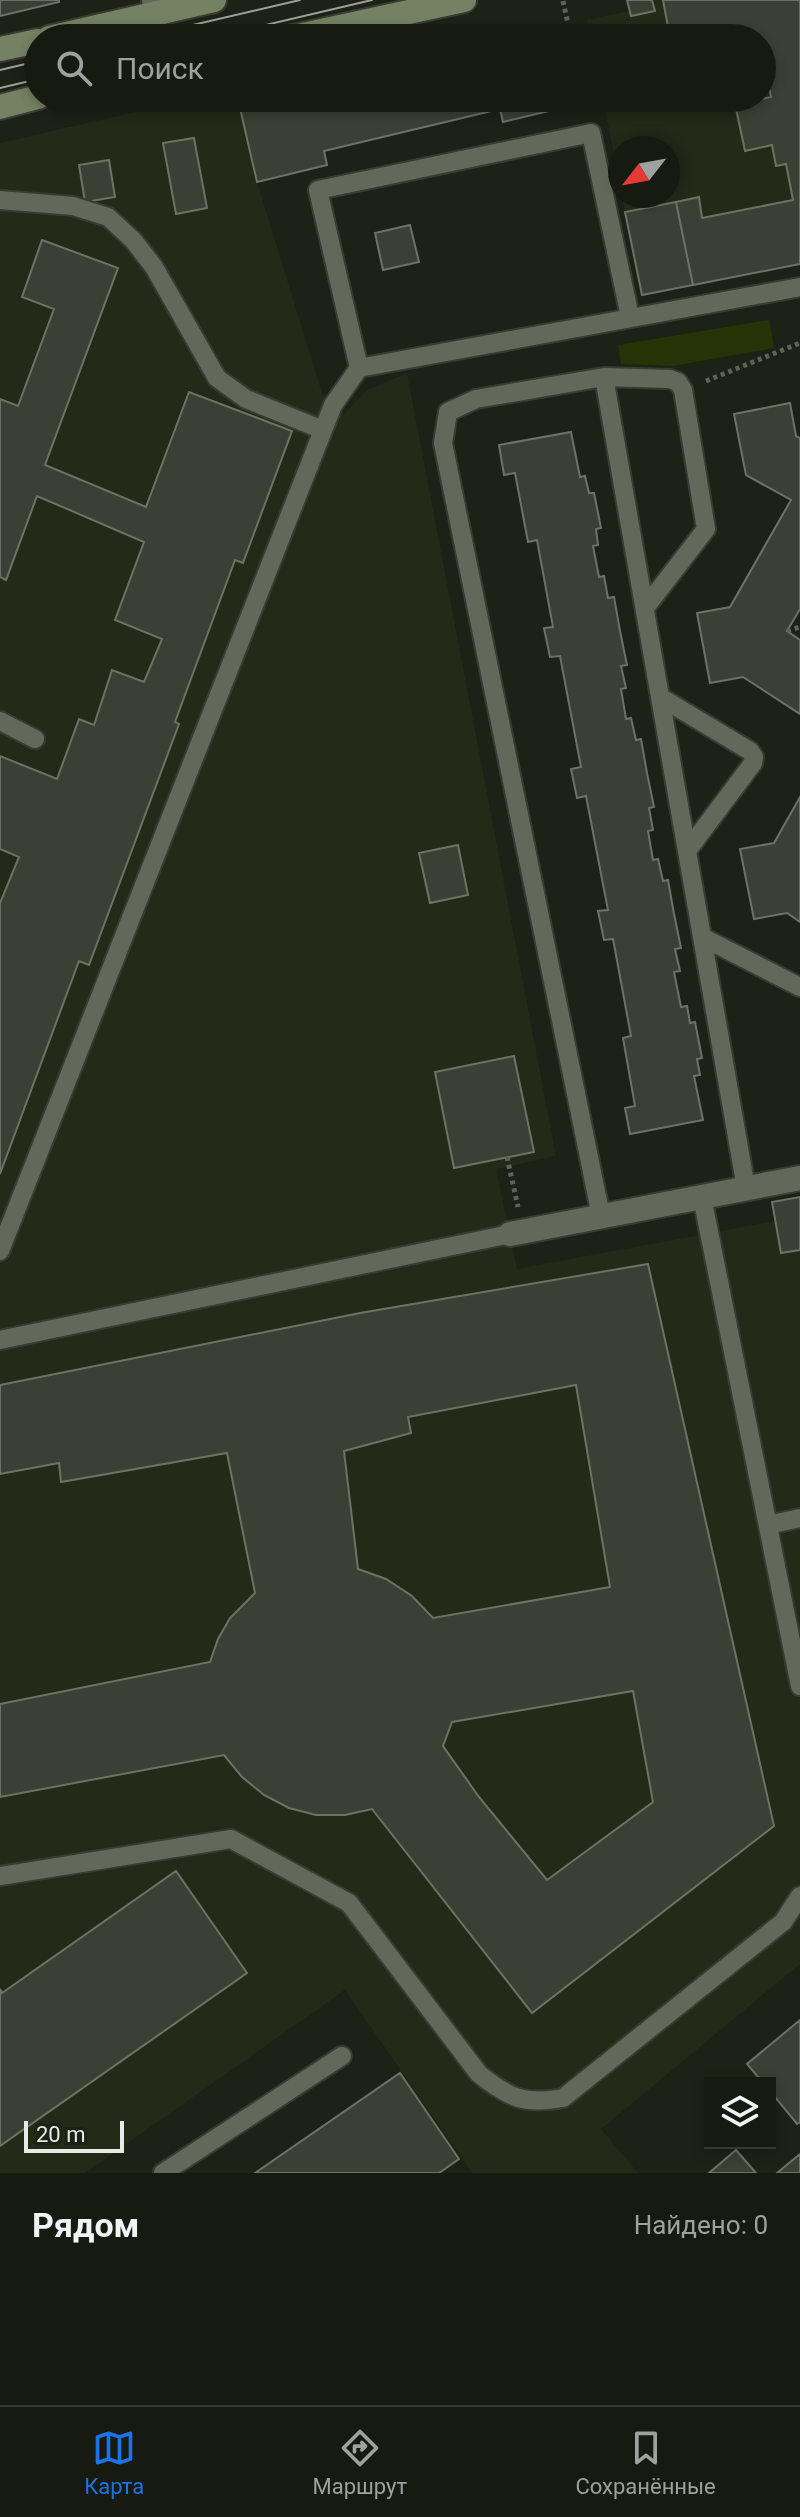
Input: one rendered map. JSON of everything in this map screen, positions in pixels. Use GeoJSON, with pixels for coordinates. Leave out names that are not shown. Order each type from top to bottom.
{"type":"FeatureCollection","features":[{"type":"Feature","properties":{"kind":"main road"},"geometry":{"type":"LineString","coordinates":[[96,24],[152,7],[214,0]]}},
{"type":"Feature","properties":{"kind":"main road"},"geometry":{"type":"LineString","coordinates":[[352,24],[460,0]]}},
{"type":"Feature","properties":{"kind":"main road"},"geometry":{"type":"LineString","coordinates":[[0,49],[24,44]]}},
{"type":"Feature","properties":{"kind":"main road"},"geometry":{"type":"LineString","coordinates":[[0,107],[24,101]]}},
{"type":"Feature","properties":{"kind":"street"},"geometry":{"type":"LineString","coordinates":[[516,1232],[800,1178]]}},
{"type":"Feature","properties":{"kind":"lane"},"geometry":{"type":"LineString","coordinates":[[359,368],[318,190],[591,133],[630,317]]}},
{"type":"Feature","properties":{"kind":"lane"},"geometry":{"type":"LineString","coordinates":[[0,218],[4,200],[73,206],[108,217],[133,240],[154,267],[217,378],[246,399],[323,430]]}},
{"type":"Feature","properties":{"kind":"lane"},"geometry":{"type":"LineString","coordinates":[[0,1251],[333,405],[359,368],[800,287]]}},
{"type":"Feature","properties":{"kind":"lane"},"geometry":{"type":"LineString","coordinates":[[604,377],[746,1188]]}},
{"type":"Feature","properties":{"kind":"lane"},"geometry":{"type":"LineString","coordinates":[[601,1216],[443,443],[448,412],[476,399],[604,377],[670,379],[678,382],[683,390],[706,529],[645,608]]}},
{"type":"Feature","properties":{"kind":"lane"},"geometry":{"type":"LineString","coordinates":[[660,697],[750,751],[754,757],[753,763],[687,851]]}},
{"type":"Feature","properties":{"kind":"lane"},"geometry":{"type":"LineString","coordinates":[[0,721],[35,739]]}},
{"type":"Feature","properties":{"kind":"lane"},"geometry":{"type":"LineString","coordinates":[[702,937],[800,987]]}},
{"type":"Feature","properties":{"kind":"lane"},"geometry":{"type":"LineString","coordinates":[[702,1197],[800,1686]]}},
{"type":"Feature","properties":{"kind":"lane"},"geometry":{"type":"LineString","coordinates":[[0,1340],[516,1232]]}},
{"type":"Feature","properties":{"kind":"lane"},"geometry":{"type":"LineString","coordinates":[[768,1525],[800,1518]]}},
{"type":"Feature","properties":{"kind":"lane"},"geometry":{"type":"LineString","coordinates":[[0,1876],[231,1839],[349,1903],[479,2074],[503,2093],[537,2102],[563,2098],[783,1922],[800,1896]]}},
{"type":"Feature","properties":{"kind":"lane"},"geometry":{"type":"LineString","coordinates":[[163,2173],[342,2056]]}},
{"type":"Feature","properties":{"kind":"path"},"geometry":{"type":"LineString","coordinates":[[563,1],[568,24]]}},
{"type":"Feature","properties":{"kind":"path"},"geometry":{"type":"LineString","coordinates":[[683,390],[800,343]]}},
{"type":"Feature","properties":{"kind":"path"},"geometry":{"type":"LineString","coordinates":[[787,631],[800,627]]}},
{"type":"Feature","properties":{"kind":"path"},"geometry":{"type":"LineString","coordinates":[[507,1157],[516,1232]]}},
{"type":"Feature","properties":{"kind":"shaded area"},"geometry":{"type":"Polygon","coordinates":[[[627,0],[800,0],[800,263],[642,295],[624,208],[680,208],[680,136],[610,136],[606,112],[776,112],[776,24],[588,24],[587,20],[629,11],[627,0]]]}},
{"type":"Feature","properties":{"kind":"shaded area"},"geometry":{"type":"Polygon","coordinates":[[[135,112],[241,112],[257,182],[322,393],[344,414],[367,390],[407,373],[556,1156],[496,1169],[517,1269],[775,1221],[772,1202],[800,1197],[800,1964],[601,2129],[638,2173],[472,2173],[345,1990],[85,2173],[0,2173],[0,143],[135,112]]]}},
{"type":"Feature","properties":{"kind":"green space"},"geometry":{"type":"Polygon","coordinates":[[[769,320],[774,348],[673,366],[621,364],[618,345],[769,320]]]}},
{"type":"Feature","properties":{"kind":"building"},"geometry":{"type":"Polygon","coordinates":[[[0,0],[59,0],[59,2],[0,16],[0,0]]]}},
{"type":"Feature","properties":{"kind":"building"},"geometry":{"type":"Polygon","coordinates":[[[627,0],[652,0],[655,11],[631,16],[627,0]]]}},
{"type":"Feature","properties":{"kind":"building"},"geometry":{"type":"Polygon","coordinates":[[[663,0],[800,0],[800,264],[693,285],[677,208],[680,208],[680,201],[699,197],[702,218],[793,200],[786,164],[776,166],[772,145],[745,151],[737,112],[776,112],[776,24],[667,24],[663,0]]]}},
{"type":"Feature","properties":{"kind":"building"},"geometry":{"type":"Polygon","coordinates":[[[241,112],[487,112],[324,151],[327,165],[257,182],[241,112]]]}},
{"type":"Feature","properties":{"kind":"building"},"geometry":{"type":"Polygon","coordinates":[[[501,112],[545,112],[503,122],[501,112]]]}},
{"type":"Feature","properties":{"kind":"building"},"geometry":{"type":"Polygon","coordinates":[[[194,138],[207,208],[176,214],[163,143],[194,138]]]}},
{"type":"Feature","properties":{"kind":"building"},"geometry":{"type":"Polygon","coordinates":[[[109,160],[115,197],[85,202],[79,165],[109,160]]]}},
{"type":"Feature","properties":{"kind":"building"},"geometry":{"type":"Polygon","coordinates":[[[645,208],[677,208],[693,285],[642,295],[625,212],[645,208]]]}},
{"type":"Feature","properties":{"kind":"building"},"geometry":{"type":"Polygon","coordinates":[[[410,225],[419,262],[383,270],[375,233],[410,225]]]}},
{"type":"Feature","properties":{"kind":"building"},"geometry":{"type":"Polygon","coordinates":[[[42,240],[118,268],[45,465],[146,507],[189,392],[292,431],[243,563],[235,560],[175,722],[179,724],[89,965],[79,961],[0,1174],[0,903],[19,857],[0,849],[0,756],[57,779],[79,719],[94,725],[112,670],[144,682],[162,639],[115,620],[144,542],[37,496],[6,580],[0,577],[0,399],[18,406],[54,309],[22,297],[42,240]]]}},
{"type":"Feature","properties":{"kind":"building"},"geometry":{"type":"Polygon","coordinates":[[[790,403],[796,436],[800,438],[800,609],[787,631],[800,640],[800,714],[743,677],[710,683],[697,613],[730,607],[791,500],[746,475],[734,414],[790,403]]]}},
{"type":"Feature","properties":{"kind":"building"},"geometry":{"type":"Polygon","coordinates":[[[571,432],[580,477],[585,476],[589,493],[594,493],[601,528],[596,529],[598,545],[593,546],[599,577],[604,576],[608,598],[614,597],[627,665],[621,666],[626,688],[621,689],[626,719],[631,718],[636,740],[641,739],[654,807],[649,808],[653,830],[648,831],[653,860],[658,859],[663,881],[668,880],[681,948],[675,949],[680,971],[674,972],[681,1007],[687,1006],[690,1023],[695,1022],[702,1058],[697,1059],[700,1075],[694,1076],[703,1120],[630,1134],[625,1108],[635,1106],[623,1038],[631,1036],[613,939],[604,940],[598,911],[608,910],[586,796],[577,798],[571,769],[581,767],[560,656],[550,657],[544,628],[553,627],[537,540],[528,542],[515,473],[504,475],[499,445],[571,432]]]}},
{"type":"Feature","properties":{"kind":"building"},"geometry":{"type":"Polygon","coordinates":[[[800,797],[800,922],[787,913],[754,919],[740,849],[774,843],[800,797]]]}},
{"type":"Feature","properties":{"kind":"building"},"geometry":{"type":"Polygon","coordinates":[[[458,845],[468,895],[430,903],[419,853],[458,845]]]}},
{"type":"Feature","properties":{"kind":"building"},"geometry":{"type":"Polygon","coordinates":[[[514,1056],[534,1152],[454,1168],[435,1072],[514,1056]]]}},
{"type":"Feature","properties":{"kind":"building"},"geometry":{"type":"Polygon","coordinates":[[[800,1197],[800,1250],[781,1253],[772,1202],[800,1197]]]}},
{"type":"Feature","properties":{"kind":"building"},"geometry":{"type":"Polygon","coordinates":[[[648,1264],[774,1826],[532,2013],[372,1809],[345,1815],[316,1815],[289,1808],[264,1795],[242,1777],[224,1755],[0,1797],[0,1704],[210,1662],[230,1618],[255,1593],[227,1453],[61,1482],[59,1463],[0,1474],[0,1385],[360,1313],[648,1264]],[[576,1385],[408,1417],[411,1433],[344,1451],[358,1569],[386,1579],[412,1596],[433,1618],[610,1587],[576,1385]],[[633,1691],[452,1722],[443,1746],[479,1797],[547,1880],[653,1802],[633,1691]]]}},
{"type":"Feature","properties":{"kind":"building"},"geometry":{"type":"Polygon","coordinates":[[[176,1871],[247,1973],[0,2146],[0,1989],[2,1993],[176,1871]]]}},
{"type":"Feature","properties":{"kind":"building"},"geometry":{"type":"Polygon","coordinates":[[[800,2020],[800,2122],[797,2124],[776,2098],[776,2077],[758,2077],[747,2064],[800,2020]]]}},
{"type":"Feature","properties":{"kind":"building"},"geometry":{"type":"Polygon","coordinates":[[[400,2073],[459,2159],[439,2173],[255,2173],[400,2073]]]}},
{"type":"Feature","properties":{"kind":"building"},"geometry":{"type":"Polygon","coordinates":[[[736,2150],[756,2173],[709,2173],[736,2150]]]}},
{"type":"Feature","properties":{"kind":"building"},"geometry":{"type":"Polygon","coordinates":[[[800,2154],[800,2173],[777,2173],[800,2154]]]}},
{"type":"Feature","properties":{"kind":"tram line"},"geometry":{"type":"LineString","coordinates":[[197,24],[300,0]]}},
{"type":"Feature","properties":{"kind":"tram line"},"geometry":{"type":"LineString","coordinates":[[270,24],[372,0]]}},
{"type":"Feature","properties":{"kind":"tram line"},"geometry":{"type":"LineString","coordinates":[[0,70],[24,64]]}},
{"type":"Feature","properties":{"kind":"tram line"},"geometry":{"type":"LineString","coordinates":[[0,88],[24,82]]}}]}
